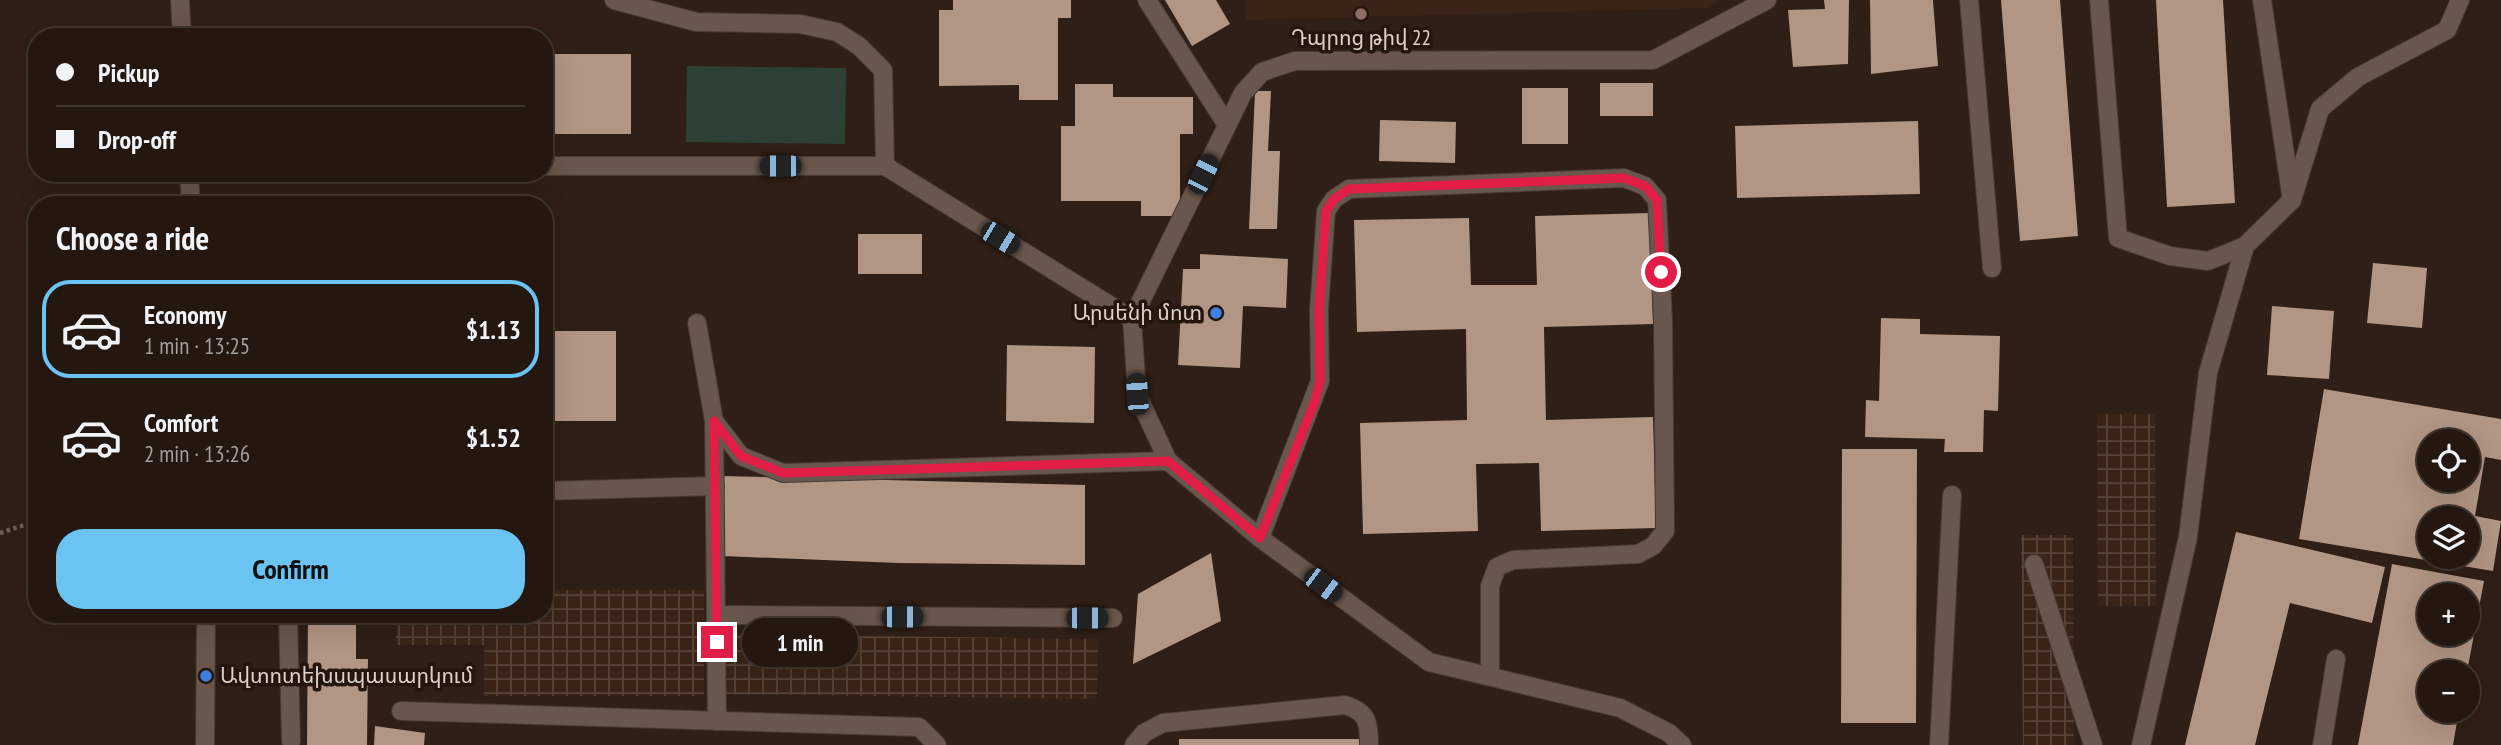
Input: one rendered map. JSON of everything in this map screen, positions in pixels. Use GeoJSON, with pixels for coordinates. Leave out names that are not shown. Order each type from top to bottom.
{"type":"FeatureCollection","features":[{"type":"Feature","properties":{"kind":"street"},"geometry":{"type":"LineString","coordinates":[[180,0],[182,28]]}},
{"type":"Feature","properties":{"kind":"street"},"geometry":{"type":"LineString","coordinates":[[614,0],[696,22],[800,24],[837,32],[859,46],[883,70],[885,166]]}},
{"type":"Feature","properties":{"kind":"street"},"geometry":{"type":"LineString","coordinates":[[1147,0],[1227,125]]}},
{"type":"Feature","properties":{"kind":"street"},"geometry":{"type":"LineString","coordinates":[[1682,745],[1669,733],[1620,708],[1429,662],[1260,538],[1168,461],[1137,394],[1132,319],[1243,93],[1262,72],[1295,61],[1653,60],[1767,0]]}},
{"type":"Feature","properties":{"kind":"street"},"geometry":{"type":"LineString","coordinates":[[1969,0],[1992,268]]}},
{"type":"Feature","properties":{"kind":"street"},"geometry":{"type":"LineString","coordinates":[[2098,0],[2118,238],[2170,256],[2208,261],[2245,246],[2292,200],[2320,109],[2358,77],[2447,30],[2459,0]]}},
{"type":"Feature","properties":{"kind":"street"},"geometry":{"type":"LineString","coordinates":[[2262,0],[2292,200]]}},
{"type":"Feature","properties":{"kind":"street"},"geometry":{"type":"LineString","coordinates":[[553,166],[885,166],[1132,319]]}},
{"type":"Feature","properties":{"kind":"street"},"geometry":{"type":"LineString","coordinates":[[1260,538],[1315,401],[1320,381],[1319,310],[1326,211],[1334,199],[1349,189],[1624,178],[1645,186],[1657,200],[1663,320],[1665,531],[1654,546],[1638,554],[1513,560],[1497,567],[1490,586],[1490,676]]}},
{"type":"Feature","properties":{"kind":"street"},"geometry":{"type":"LineString","coordinates":[[2141,745],[2188,537],[2208,373],[2245,246]]}},
{"type":"Feature","properties":{"kind":"street"},"geometry":{"type":"LineString","coordinates":[[697,323],[714,421],[718,721]]}},
{"type":"Feature","properties":{"kind":"street"},"geometry":{"type":"LineString","coordinates":[[714,421],[741,456],[783,473],[1168,461]]}},
{"type":"Feature","properties":{"kind":"street"},"geometry":{"type":"LineString","coordinates":[[553,491],[715,486]]}},
{"type":"Feature","properties":{"kind":"street"},"geometry":{"type":"LineString","coordinates":[[1939,745],[1952,495]]}},
{"type":"Feature","properties":{"kind":"street"},"geometry":{"type":"LineString","coordinates":[[2035,564],[2093,745]]}},
{"type":"Feature","properties":{"kind":"street"},"geometry":{"type":"LineString","coordinates":[[716,615],[1113,618]]}},
{"type":"Feature","properties":{"kind":"street"},"geometry":{"type":"LineString","coordinates":[[205,745],[206,623]]}},
{"type":"Feature","properties":{"kind":"street"},"geometry":{"type":"LineString","coordinates":[[288,623],[290,741]]}},
{"type":"Feature","properties":{"kind":"street"},"geometry":{"type":"LineString","coordinates":[[2322,745],[2336,659]]}},
{"type":"Feature","properties":{"kind":"street"},"geometry":{"type":"LineString","coordinates":[[1134,745],[1144,733],[1163,723],[1345,705],[1360,710],[1369,721],[1369,745]]}},
{"type":"Feature","properties":{"kind":"street"},"geometry":{"type":"LineString","coordinates":[[401,712],[919,727],[937,745]]}},
{"type":"Feature","properties":{"kind":"path"},"geometry":{"type":"LineString","coordinates":[[0,533],[28,524]]}},
{"type":"Feature","properties":{"kind":"shaded area","name":"Դպրոց թիվ 22"},"geometry":{"type":"Polygon","coordinates":[[[1246,0],[1720,0],[1708,8],[1246,20],[1246,0]]]}},
{"type":"Feature","properties":{"kind":"shaded area"},"geometry":{"type":"Polygon","coordinates":[[[2097,414],[2155,414],[2156,606],[2098,606],[2097,414]]]}},
{"type":"Feature","properties":{"kind":"shaded area"},"geometry":{"type":"Polygon","coordinates":[[[2021,535],[2073,535],[2074,745],[2023,745],[2021,535]]]}},
{"type":"Feature","properties":{"kind":"shaded area"},"geometry":{"type":"Polygon","coordinates":[[[553,590],[704,590],[704,696],[484,696],[484,645],[396,645],[396,623],[553,623],[553,590]]]}},
{"type":"Feature","properties":{"kind":"shaded area"},"geometry":{"type":"Polygon","coordinates":[[[725,634],[1098,639],[1097,699],[724,694],[725,634]]]}},
{"type":"Feature","properties":{"kind":"green space"},"geometry":{"type":"Polygon","coordinates":[[[687,66],[846,68],[845,144],[686,142],[687,66]]]}},
{"type":"Feature","properties":{"kind":"building"},"geometry":{"type":"Polygon","coordinates":[[[953,0],[1071,0],[1071,18],[1058,18],[1058,100],[1019,100],[1019,85],[939,86],[939,10],[953,10],[953,0]]]}},
{"type":"Feature","properties":{"kind":"building"},"geometry":{"type":"Polygon","coordinates":[[[1165,0],[1216,0],[1230,24],[1192,46],[1165,0]]]}},
{"type":"Feature","properties":{"kind":"building"},"geometry":{"type":"Polygon","coordinates":[[[1824,0],[1849,0],[1848,64],[1793,67],[1788,10],[1825,9],[1824,0]]]}},
{"type":"Feature","properties":{"kind":"building"},"geometry":{"type":"Polygon","coordinates":[[[1870,0],[1933,0],[1938,66],[1871,74],[1870,0]]]}},
{"type":"Feature","properties":{"kind":"building"},"geometry":{"type":"Polygon","coordinates":[[[2001,0],[2060,0],[2078,236],[2020,241],[2001,0]]]}},
{"type":"Feature","properties":{"kind":"building"},"geometry":{"type":"Polygon","coordinates":[[[2156,0],[2223,0],[2235,203],[2167,207],[2156,0]]]}},
{"type":"Feature","properties":{"kind":"building"},"geometry":{"type":"Polygon","coordinates":[[[553,54],[631,54],[631,134],[553,134],[553,54]]]}},
{"type":"Feature","properties":{"kind":"building"},"geometry":{"type":"Polygon","coordinates":[[[1600,83],[1653,83],[1653,116],[1600,116],[1600,83]]]}},
{"type":"Feature","properties":{"kind":"building"},"geometry":{"type":"Polygon","coordinates":[[[1075,84],[1113,84],[1113,97],[1193,97],[1193,134],[1180,134],[1180,216],[1141,216],[1141,201],[1061,201],[1061,126],[1075,126],[1075,84]]]}},
{"type":"Feature","properties":{"kind":"building"},"geometry":{"type":"Polygon","coordinates":[[[1522,88],[1568,88],[1568,144],[1522,144],[1522,88]]]}},
{"type":"Feature","properties":{"kind":"building"},"geometry":{"type":"Polygon","coordinates":[[[1255,91],[1271,91],[1268,151],[1280,151],[1277,229],[1249,229],[1255,91]]]}},
{"type":"Feature","properties":{"kind":"building"},"geometry":{"type":"Polygon","coordinates":[[[1380,120],[1456,122],[1455,163],[1379,161],[1380,120]]]}},
{"type":"Feature","properties":{"kind":"building"},"geometry":{"type":"Polygon","coordinates":[[[1918,121],[1920,194],[1737,198],[1735,126],[1918,121]]]}},
{"type":"Feature","properties":{"kind":"building"},"geometry":{"type":"Polygon","coordinates":[[[1650,213],[1653,324],[1544,327],[1546,420],[1653,417],[1656,528],[1541,531],[1539,463],[1476,464],[1478,531],[1363,534],[1360,423],[1467,420],[1466,329],[1357,332],[1354,220],[1469,218],[1471,285],[1537,285],[1535,216],[1650,213]]]}},
{"type":"Feature","properties":{"kind":"building"},"geometry":{"type":"Polygon","coordinates":[[[858,234],[922,234],[922,274],[858,274],[858,234]]]}},
{"type":"Feature","properties":{"kind":"building"},"geometry":{"type":"Polygon","coordinates":[[[1200,254],[1288,259],[1286,308],[1243,306],[1240,368],[1178,365],[1183,269],[1200,269],[1200,254]]]}},
{"type":"Feature","properties":{"kind":"building"},"geometry":{"type":"Polygon","coordinates":[[[2373,263],[2427,268],[2422,328],[2367,323],[2373,263]]]}},
{"type":"Feature","properties":{"kind":"building"},"geometry":{"type":"Polygon","coordinates":[[[2272,306],[2334,311],[2329,379],[2267,375],[2272,306]]]}},
{"type":"Feature","properties":{"kind":"building"},"geometry":{"type":"Polygon","coordinates":[[[1881,318],[1920,319],[1920,334],[2000,336],[1998,411],[1984,410],[1983,452],[1944,452],[1945,439],[1865,437],[1866,400],[1879,401],[1881,318]]]}},
{"type":"Feature","properties":{"kind":"building"},"geometry":{"type":"Polygon","coordinates":[[[553,331],[616,331],[616,421],[553,421],[553,331]]]}},
{"type":"Feature","properties":{"kind":"building"},"geometry":{"type":"Polygon","coordinates":[[[1007,345],[1095,347],[1094,423],[1006,421],[1007,345]]]}},
{"type":"Feature","properties":{"kind":"building"},"geometry":{"type":"Polygon","coordinates":[[[2324,389],[2501,419],[2501,460],[2485,457],[2480,486],[2480,429],[2417,429],[2417,492],[2479,492],[2477,506],[2417,506],[2417,558],[2299,539],[2324,389]]]}},
{"type":"Feature","properties":{"kind":"building"},"geometry":{"type":"Polygon","coordinates":[[[1842,449],[1917,449],[1916,723],[1841,723],[1842,449]]]}},
{"type":"Feature","properties":{"kind":"building"},"geometry":{"type":"Polygon","coordinates":[[[722,476],[1085,485],[1085,565],[898,563],[722,556],[722,476]]]}},
{"type":"Feature","properties":{"kind":"building"},"geometry":{"type":"Polygon","coordinates":[[[2480,517],[2501,521],[2493,571],[2480,569],[2480,517]]]}},
{"type":"Feature","properties":{"kind":"building"},"geometry":{"type":"Polygon","coordinates":[[[2236,532],[2385,567],[2372,623],[2290,603],[2255,745],[2185,745],[2236,532]]]}},
{"type":"Feature","properties":{"kind":"building"},"geometry":{"type":"Polygon","coordinates":[[[1211,553],[1221,621],[1133,664],[1138,594],[1211,553]]]}},
{"type":"Feature","properties":{"kind":"building"},"geometry":{"type":"Polygon","coordinates":[[[2392,564],[2484,581],[2480,602],[2480,583],[2417,583],[2417,646],[2472,646],[2469,660],[2417,660],[2417,723],[2457,723],[2453,745],[2358,745],[2392,564]]]}},
{"type":"Feature","properties":{"kind":"building"},"geometry":{"type":"Polygon","coordinates":[[[308,623],[356,623],[356,659],[368,659],[367,745],[307,745],[308,623]]]}},
{"type":"Feature","properties":{"kind":"building"},"geometry":{"type":"Polygon","coordinates":[[[375,726],[425,733],[424,745],[374,745],[375,726]]]}},
{"type":"Feature","properties":{"kind":"building"},"geometry":{"type":"Polygon","coordinates":[[[1179,739],[1359,739],[1359,745],[1179,745],[1179,739]]]}},
{"type":"Feature","properties":{"kind":"place","name":"Դպրոց թիվ 22"},"geometry":{"type":"Point","coordinates":[1361,14]}},
{"type":"Feature","properties":{"kind":"place","name":"Արսենի մոտ"},"geometry":{"type":"Point","coordinates":[1216,313]}},
{"type":"Feature","properties":{"kind":"place","name":"Ավտոտեխսպասարկում"},"geometry":{"type":"Point","coordinates":[206,676]}},
{"type":"Feature","properties":{"kind":"route"},"geometry":{"type":"LineString","coordinates":[[717,642],[714,421],[741,456],[783,473],[1168,461],[1260,538],[1315,401],[1320,381],[1319,310],[1326,211],[1334,199],[1349,189],[1624,178],[1645,186],[1657,200],[1661,272]]}}]}
